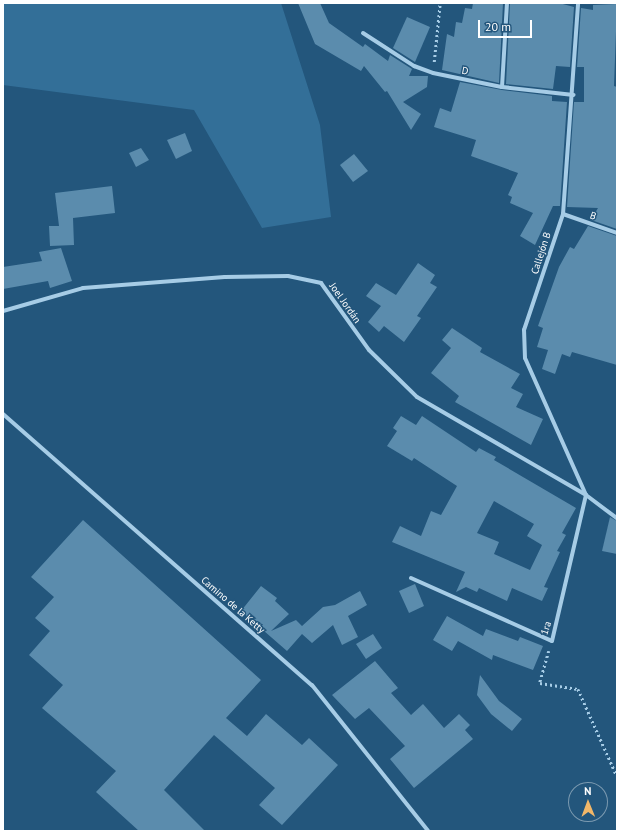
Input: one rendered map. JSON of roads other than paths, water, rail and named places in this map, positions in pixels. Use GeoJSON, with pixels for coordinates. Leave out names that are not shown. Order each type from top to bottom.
{"type":"FeatureCollection","features":[{"type":"Feature","properties":{"kind":"street"},"geometry":{"type":"LineString","coordinates":[[502,87],[507,3]]}},
{"type":"Feature","properties":{"kind":"street","name":"Callejón B"},"geometry":{"type":"LineString","coordinates":[[578,3],[574,96],[563,214],[524,330],[525,358],[586,495]]}},
{"type":"Feature","properties":{"kind":"street","name":"D"},"geometry":{"type":"LineString","coordinates":[[363,33],[414,66],[433,73],[502,87],[574,96]]}},
{"type":"Feature","properties":{"kind":"street","name":"B"},"geometry":{"type":"LineString","coordinates":[[563,214],[617,233]]}},
{"type":"Feature","properties":{"kind":"street","name":"Joel Jordán"},"geometry":{"type":"LineString","coordinates":[[3,311],[83,288],[225,278],[288,276],[321,283],[369,350],[417,397],[586,495],[617,518]]}},
{"type":"Feature","properties":{"kind":"street","name":"Camino de la Ketty"},"geometry":{"type":"LineString","coordinates":[[3,414],[312,685],[428,831]]}},
{"type":"Feature","properties":{"kind":"street","name":"1ra"},"geometry":{"type":"LineString","coordinates":[[411,578],[552,641],[586,495]]}}]}
